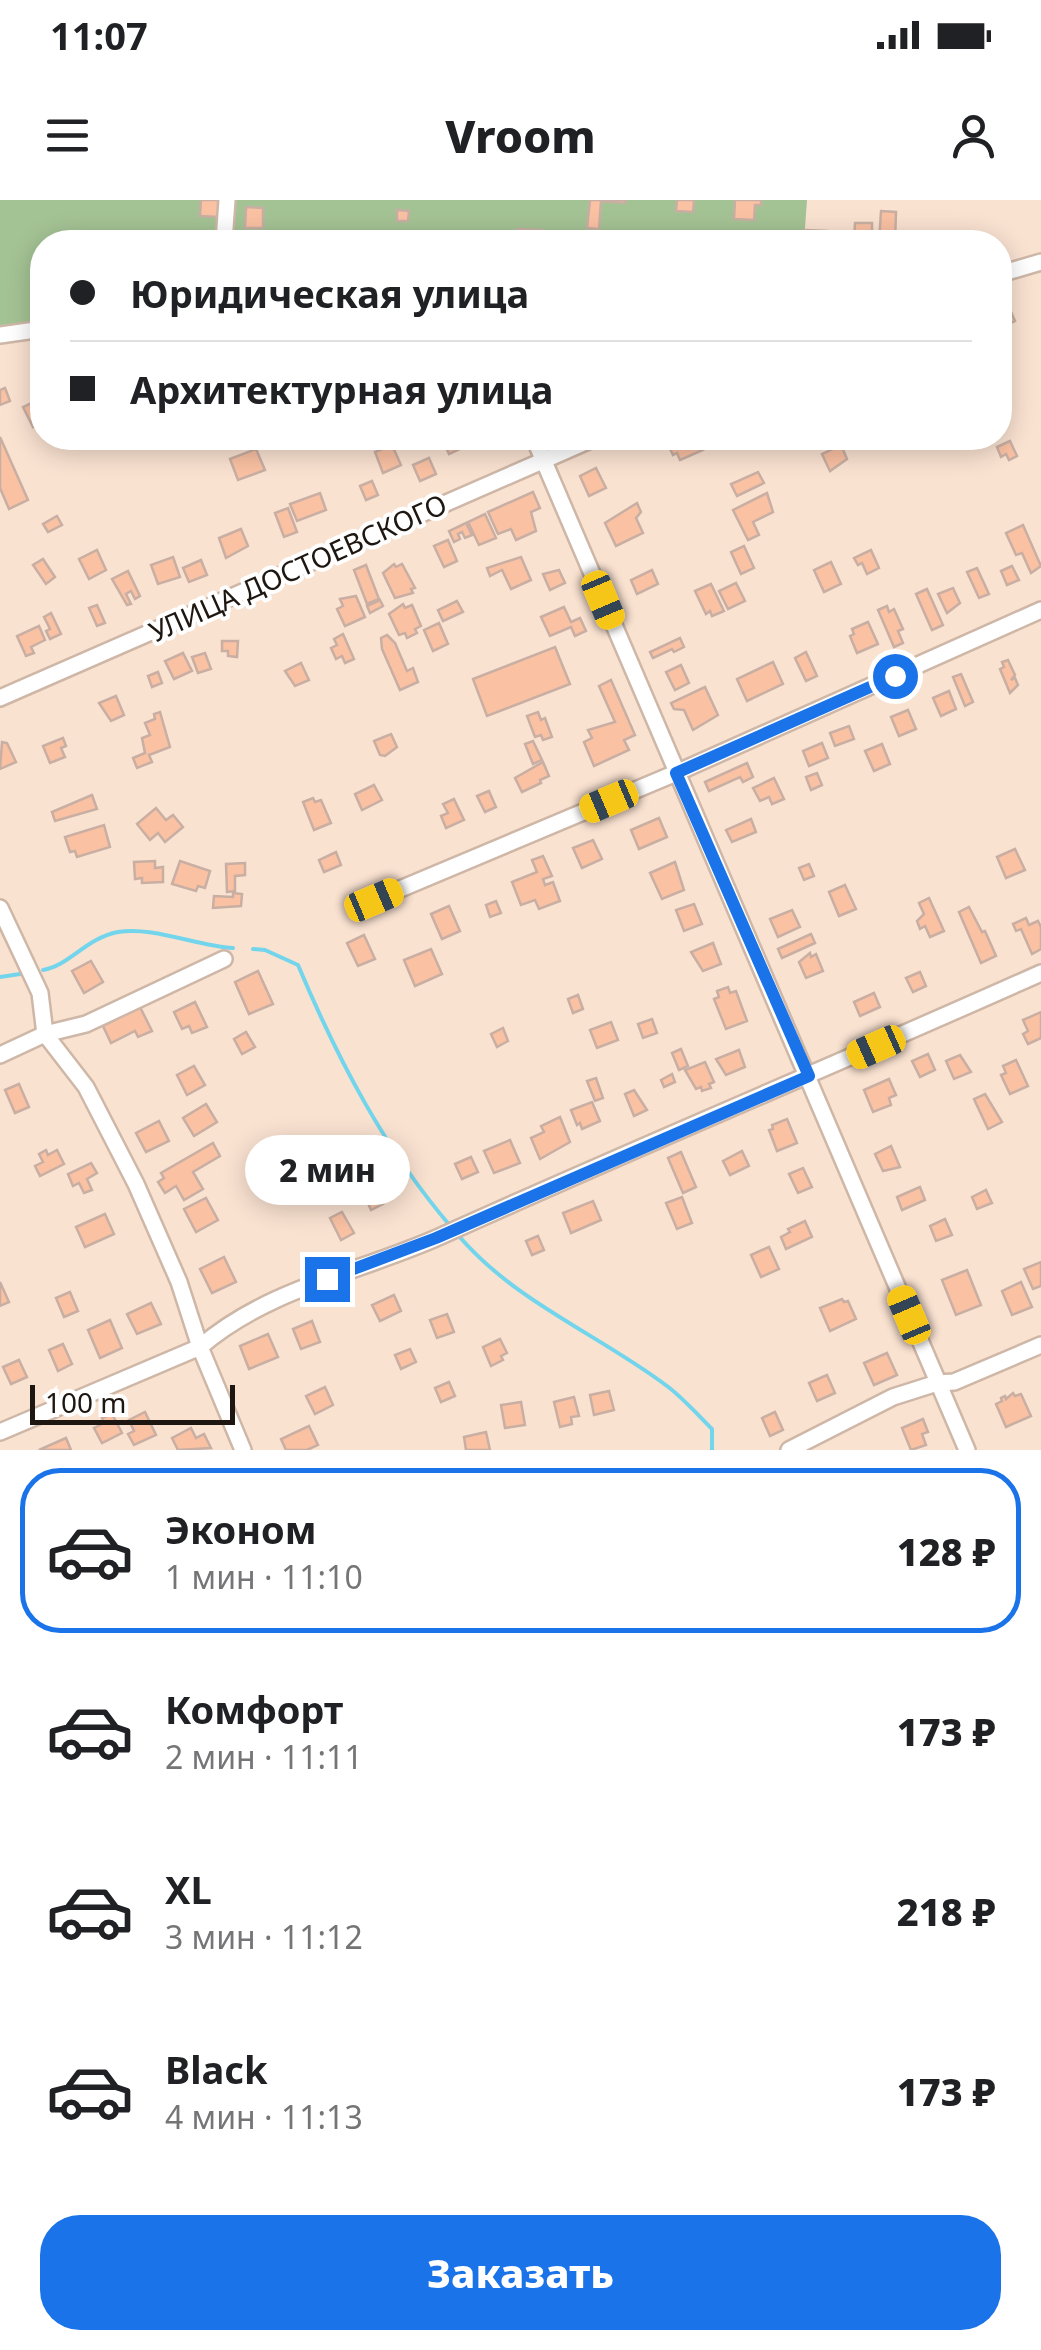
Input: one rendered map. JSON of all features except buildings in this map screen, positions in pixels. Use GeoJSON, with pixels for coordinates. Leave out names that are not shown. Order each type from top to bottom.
{"type":"FeatureCollection","features":[{"type":"Feature","properties":{"kind":"street"},"geometry":{"type":"LineString","coordinates":[[225,230],[226,200]]}},
{"type":"Feature","properties":{"kind":"street"},"geometry":{"type":"LineString","coordinates":[[1012,270],[1041,262]]}},
{"type":"Feature","properties":{"kind":"street"},"geometry":{"type":"LineString","coordinates":[[0,335],[30,331]]}},
{"type":"Feature","properties":{"kind":"street"},"geometry":{"type":"LineString","coordinates":[[539,450],[967,1450]]}},
{"type":"Feature","properties":{"kind":"street","name":"УЛИЦА ДОСТОЕВСКОГО"},"geometry":{"type":"LineString","coordinates":[[0,698],[567,450]]}},
{"type":"Feature","properties":{"kind":"street"},"geometry":{"type":"LineString","coordinates":[[374,900],[676,773],[1041,610]]}},
{"type":"Feature","properties":{"kind":"street"},"geometry":{"type":"LineString","coordinates":[[0,908],[40,993],[45,1034],[86,1087],[136,1184],[179,1282],[200,1347],[243,1450]]}},
{"type":"Feature","properties":{"kind":"street"},"geometry":{"type":"LineString","coordinates":[[0,1055],[45,1034],[86,1024],[224,960]]}},
{"type":"Feature","properties":{"kind":"street"},"geometry":{"type":"LineString","coordinates":[[0,1432],[200,1347],[220,1330],[290,1292],[436,1238],[1041,973]]}},
{"type":"Feature","properties":{"kind":"street"},"geometry":{"type":"LineString","coordinates":[[789,1450],[893,1397],[937,1383],[954,1382],[1041,1346]]}},
{"type":"Feature","properties":{"kind":"green space"},"geometry":{"type":"Polygon","coordinates":[[[0,200],[807,200],[805,230],[30,230],[30,323],[0,327],[0,200]]]}},
{"type":"Feature","properties":{"kind":"waterway"},"geometry":{"type":"LineString","coordinates":[[43,970],[118,932],[146,932],[233,948]]}},
{"type":"Feature","properties":{"kind":"waterway"},"geometry":{"type":"LineString","coordinates":[[253,949],[265,950],[298,965],[384,1136],[452,1228]]}},
{"type":"Feature","properties":{"kind":"waterway"},"geometry":{"type":"LineString","coordinates":[[0,977],[20,974]]}},
{"type":"Feature","properties":{"kind":"waterway"},"geometry":{"type":"LineString","coordinates":[[458,1235],[531,1299],[673,1391],[712,1429],[712,1450]]}},
{"type":"Feature","properties":{"kind":"route"},"geometry":{"type":"LineString","coordinates":[[327,1279],[436,1238],[809,1076],[676,773],[895,676]]}}]}
